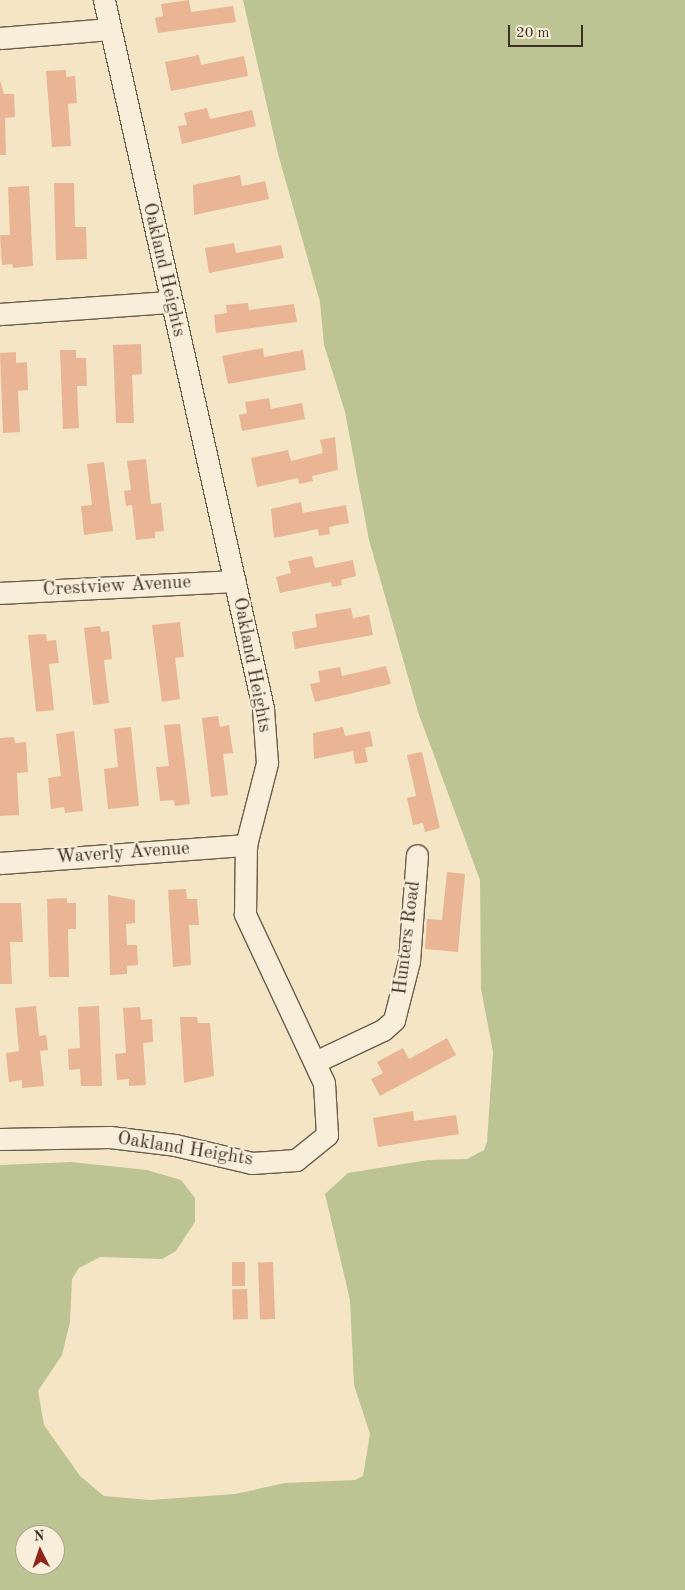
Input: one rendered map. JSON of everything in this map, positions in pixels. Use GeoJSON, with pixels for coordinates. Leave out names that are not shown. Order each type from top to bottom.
{"type":"FeatureCollection","features":[{"type":"Feature","properties":{"kind":"street","name":"Oakland Heights"},"geometry":{"type":"LineString","coordinates":[[0,1139],[110,1137],[175,1145],[252,1163],[296,1160],[327,1135],[324,1083],[245,914],[246,845],[268,762],[263,708],[169,302],[104,0]]}},
{"type":"Feature","properties":{"kind":"street"},"geometry":{"type":"LineString","coordinates":[[0,38],[109,29]]}},
{"type":"Feature","properties":{"kind":"street"},"geometry":{"type":"LineString","coordinates":[[0,314],[169,302]]}},
{"type":"Feature","properties":{"kind":"street","name":"Crestview Avenue"},"geometry":{"type":"LineString","coordinates":[[0,593],[235,581]]}},
{"type":"Feature","properties":{"kind":"street","name":"Waverly Avenue"},"geometry":{"type":"LineString","coordinates":[[0,863],[246,845]]}},
{"type":"Feature","properties":{"kind":"street","name":"Hunters Road"},"geometry":{"type":"LineString","coordinates":[[315,1062],[383,1030],[394,1020],[409,961],[417,855]]}},
{"type":"Feature","properties":{"kind":"green space"},"geometry":{"type":"Polygon","coordinates":[[[243,0],[685,0],[685,1590],[0,1590],[0,1165],[71,1162],[147,1170],[181,1180],[195,1198],[195,1222],[176,1251],[162,1259],[100,1257],[79,1268],[72,1279],[70,1322],[62,1355],[38,1391],[44,1425],[80,1476],[104,1496],[150,1500],[235,1494],[285,1483],[355,1480],[363,1476],[370,1434],[354,1385],[350,1300],[325,1194],[348,1173],[428,1160],[467,1159],[484,1150],[487,1142],[493,1052],[481,989],[480,880],[418,712],[369,540],[345,412],[324,345],[320,302],[278,154],[243,0]]]}},
{"type":"Feature","properties":{"kind":"building"},"geometry":{"type":"Polygon","coordinates":[[[189,0],[191,12],[233,6],[236,22],[158,33],[155,18],[163,16],[161,4],[189,0]]]}},
{"type":"Feature","properties":{"kind":"building"},"geometry":{"type":"Polygon","coordinates":[[[199,55],[201,65],[244,56],[248,76],[171,91],[165,62],[199,55]]]}},
{"type":"Feature","properties":{"kind":"building"},"geometry":{"type":"Polygon","coordinates":[[[66,70],[66,77],[75,76],[77,103],[68,104],[71,146],[52,147],[46,71],[66,70]]]}},
{"type":"Feature","properties":{"kind":"building"},"geometry":{"type":"Polygon","coordinates":[[[0,80],[4,94],[14,94],[15,117],[5,118],[6,155],[0,155],[0,80]]]}},
{"type":"Feature","properties":{"kind":"building"},"geometry":{"type":"Polygon","coordinates":[[[207,108],[210,119],[252,110],[256,126],[182,144],[178,126],[187,125],[184,113],[207,108]]]}},
{"type":"Feature","properties":{"kind":"building"},"geometry":{"type":"Polygon","coordinates":[[[240,175],[242,186],[265,181],[269,199],[194,215],[193,185],[240,175]]]}},
{"type":"Feature","properties":{"kind":"building"},"geometry":{"type":"Polygon","coordinates":[[[54,183],[74,183],[75,227],[86,227],[87,259],[56,260],[54,183]]]}},
{"type":"Feature","properties":{"kind":"building"},"geometry":{"type":"Polygon","coordinates":[[[29,186],[33,266],[13,268],[12,264],[2,265],[0,235],[10,235],[8,187],[29,186]]]}},
{"type":"Feature","properties":{"kind":"building"},"geometry":{"type":"Polygon","coordinates":[[[234,243],[236,253],[281,245],[284,258],[209,273],[205,248],[234,243]]]}},
{"type":"Feature","properties":{"kind":"building"},"geometry":{"type":"Polygon","coordinates":[[[248,303],[249,310],[294,304],[297,322],[216,333],[214,315],[227,313],[226,305],[248,303]]]}},
{"type":"Feature","properties":{"kind":"building"},"geometry":{"type":"Polygon","coordinates":[[[141,344],[142,374],[132,375],[134,423],[116,423],[113,345],[141,344]]]}},
{"type":"Feature","properties":{"kind":"building"},"geometry":{"type":"Polygon","coordinates":[[[263,348],[264,357],[303,350],[306,370],[228,384],[222,356],[263,348]]]}},
{"type":"Feature","properties":{"kind":"building"},"geometry":{"type":"Polygon","coordinates":[[[60,350],[76,350],[76,358],[86,358],[87,386],[77,386],[79,428],[63,429],[60,350]]]}},
{"type":"Feature","properties":{"kind":"building"},"geometry":{"type":"Polygon","coordinates":[[[16,352],[16,363],[27,362],[28,390],[18,391],[20,432],[3,433],[0,353],[16,352]]]}},
{"type":"Feature","properties":{"kind":"building"},"geometry":{"type":"Polygon","coordinates":[[[269,398],[271,409],[302,403],[305,419],[242,431],[239,415],[247,413],[245,402],[269,398]]]}},
{"type":"Feature","properties":{"kind":"building"},"geometry":{"type":"Polygon","coordinates":[[[335,437],[338,470],[312,476],[313,481],[299,484],[298,478],[257,487],[251,458],[288,450],[291,461],[323,453],[320,440],[335,437]]]}},
{"type":"Feature","properties":{"kind":"building"},"geometry":{"type":"Polygon","coordinates":[[[146,459],[151,504],[161,503],[164,531],[155,532],[155,538],[136,540],[132,505],[126,506],[124,491],[131,490],[127,461],[146,459]]]}},
{"type":"Feature","properties":{"kind":"building"},"geometry":{"type":"Polygon","coordinates":[[[104,462],[113,531],[84,535],[81,506],[92,505],[87,464],[104,462]]]}},
{"type":"Feature","properties":{"kind":"building"},"geometry":{"type":"Polygon","coordinates":[[[301,502],[303,513],[346,505],[349,523],[329,527],[330,534],[319,536],[318,529],[274,538],[271,509],[301,502]]]}},
{"type":"Feature","properties":{"kind":"building"},"geometry":{"type":"Polygon","coordinates":[[[312,556],[315,568],[353,560],[356,576],[341,580],[342,585],[332,587],[331,582],[280,593],[276,577],[291,573],[288,561],[312,556]]]}},
{"type":"Feature","properties":{"kind":"building"},"geometry":{"type":"Polygon","coordinates":[[[351,608],[353,618],[369,615],[373,635],[295,649],[292,632],[317,627],[315,614],[351,608]]]}},
{"type":"Feature","properties":{"kind":"building"},"geometry":{"type":"Polygon","coordinates":[[[180,622],[184,657],[175,658],[180,699],[162,702],[152,625],[180,622]]]}},
{"type":"Feature","properties":{"kind":"building"},"geometry":{"type":"Polygon","coordinates":[[[100,626],[101,632],[109,631],[112,659],[104,660],[109,703],[93,705],[84,628],[100,626]]]}},
{"type":"Feature","properties":{"kind":"building"},"geometry":{"type":"Polygon","coordinates":[[[46,634],[47,641],[56,640],[59,663],[49,664],[54,710],[36,712],[28,635],[46,634]]]}},
{"type":"Feature","properties":{"kind":"building"},"geometry":{"type":"Polygon","coordinates":[[[386,666],[391,684],[315,702],[310,684],[320,682],[318,671],[340,667],[342,676],[386,666]]]}},
{"type":"Feature","properties":{"kind":"building"},"geometry":{"type":"Polygon","coordinates":[[[218,716],[220,727],[229,725],[233,753],[223,754],[228,795],[211,797],[202,718],[218,716]]]}},
{"type":"Feature","properties":{"kind":"building"},"geometry":{"type":"Polygon","coordinates":[[[180,724],[190,804],[175,806],[174,800],[160,801],[156,767],[169,766],[164,725],[180,724]]]}},
{"type":"Feature","properties":{"kind":"building"},"geometry":{"type":"Polygon","coordinates":[[[131,727],[139,806],[108,809],[104,769],[118,767],[114,729],[131,727]]]}},
{"type":"Feature","properties":{"kind":"building"},"geometry":{"type":"Polygon","coordinates":[[[343,727],[345,736],[370,731],[373,746],[365,748],[368,762],[355,764],[353,751],[314,759],[313,733],[343,727]]]}},
{"type":"Feature","properties":{"kind":"building"},"geometry":{"type":"Polygon","coordinates":[[[74,731],[83,811],[65,813],[64,807],[51,809],[48,778],[61,776],[56,734],[74,731]]]}},
{"type":"Feature","properties":{"kind":"building"},"geometry":{"type":"Polygon","coordinates":[[[14,737],[15,743],[26,742],[28,772],[17,773],[19,815],[0,816],[0,738],[14,737]]]}},
{"type":"Feature","properties":{"kind":"building"},"geometry":{"type":"Polygon","coordinates":[[[422,752],[440,828],[425,832],[423,823],[413,825],[407,798],[416,796],[407,755],[422,752]]]}},
{"type":"Feature","properties":{"kind":"building"},"geometry":{"type":"Polygon","coordinates":[[[447,872],[465,874],[458,952],[425,949],[427,919],[442,920],[447,872]]]}},
{"type":"Feature","properties":{"kind":"building"},"geometry":{"type":"Polygon","coordinates":[[[186,889],[187,899],[197,899],[199,925],[189,925],[191,965],[173,967],[168,890],[186,889]]]}},
{"type":"Feature","properties":{"kind":"building"},"geometry":{"type":"Polygon","coordinates":[[[108,895],[135,900],[135,923],[126,924],[127,945],[137,945],[138,965],[127,966],[127,974],[110,975],[108,895]]]}},
{"type":"Feature","properties":{"kind":"building"},"geometry":{"type":"Polygon","coordinates":[[[67,898],[67,903],[76,903],[76,929],[68,929],[69,977],[49,977],[47,899],[67,898]]]}},
{"type":"Feature","properties":{"kind":"building"},"geometry":{"type":"Polygon","coordinates":[[[0,903],[21,903],[23,942],[10,942],[12,984],[0,984],[0,903]]]}},
{"type":"Feature","properties":{"kind":"building"},"geometry":{"type":"Polygon","coordinates":[[[36,1006],[39,1036],[46,1035],[48,1050],[40,1051],[44,1086],[22,1088],[22,1080],[9,1082],[6,1053],[19,1051],[15,1008],[36,1006]]]}},
{"type":"Feature","properties":{"kind":"building"},"geometry":{"type":"Polygon","coordinates":[[[99,1006],[102,1086],[81,1086],[80,1069],[69,1070],[68,1049],[80,1048],[78,1007],[99,1006]]]}},
{"type":"Feature","properties":{"kind":"building"},"geometry":{"type":"Polygon","coordinates":[[[140,1007],[141,1020],[152,1019],[153,1042],[143,1043],[146,1085],[129,1086],[129,1079],[117,1080],[115,1054],[126,1053],[123,1008],[140,1007]]]}},
{"type":"Feature","properties":{"kind":"building"},"geometry":{"type":"Polygon","coordinates":[[[180,1017],[197,1017],[198,1023],[210,1023],[214,1076],[184,1083],[180,1017]]]}},
{"type":"Feature","properties":{"kind":"building"},"geometry":{"type":"Polygon","coordinates":[[[447,1038],[456,1055],[380,1096],[371,1079],[383,1073],[377,1062],[403,1048],[409,1059],[447,1038]]]}},
{"type":"Feature","properties":{"kind":"building"},"geometry":{"type":"Polygon","coordinates":[[[413,1111],[414,1121],[456,1115],[459,1134],[378,1147],[373,1118],[413,1111]]]}},
{"type":"Feature","properties":{"kind":"building"},"geometry":{"type":"Polygon","coordinates":[[[232,1262],[245,1262],[245,1286],[232,1286],[232,1262]]]}},
{"type":"Feature","properties":{"kind":"building"},"geometry":{"type":"Polygon","coordinates":[[[273,1262],[275,1319],[260,1319],[258,1263],[273,1262]]]}},
{"type":"Feature","properties":{"kind":"building"},"geometry":{"type":"Polygon","coordinates":[[[247,1289],[248,1319],[233,1320],[232,1290],[247,1289]]]}}]}
